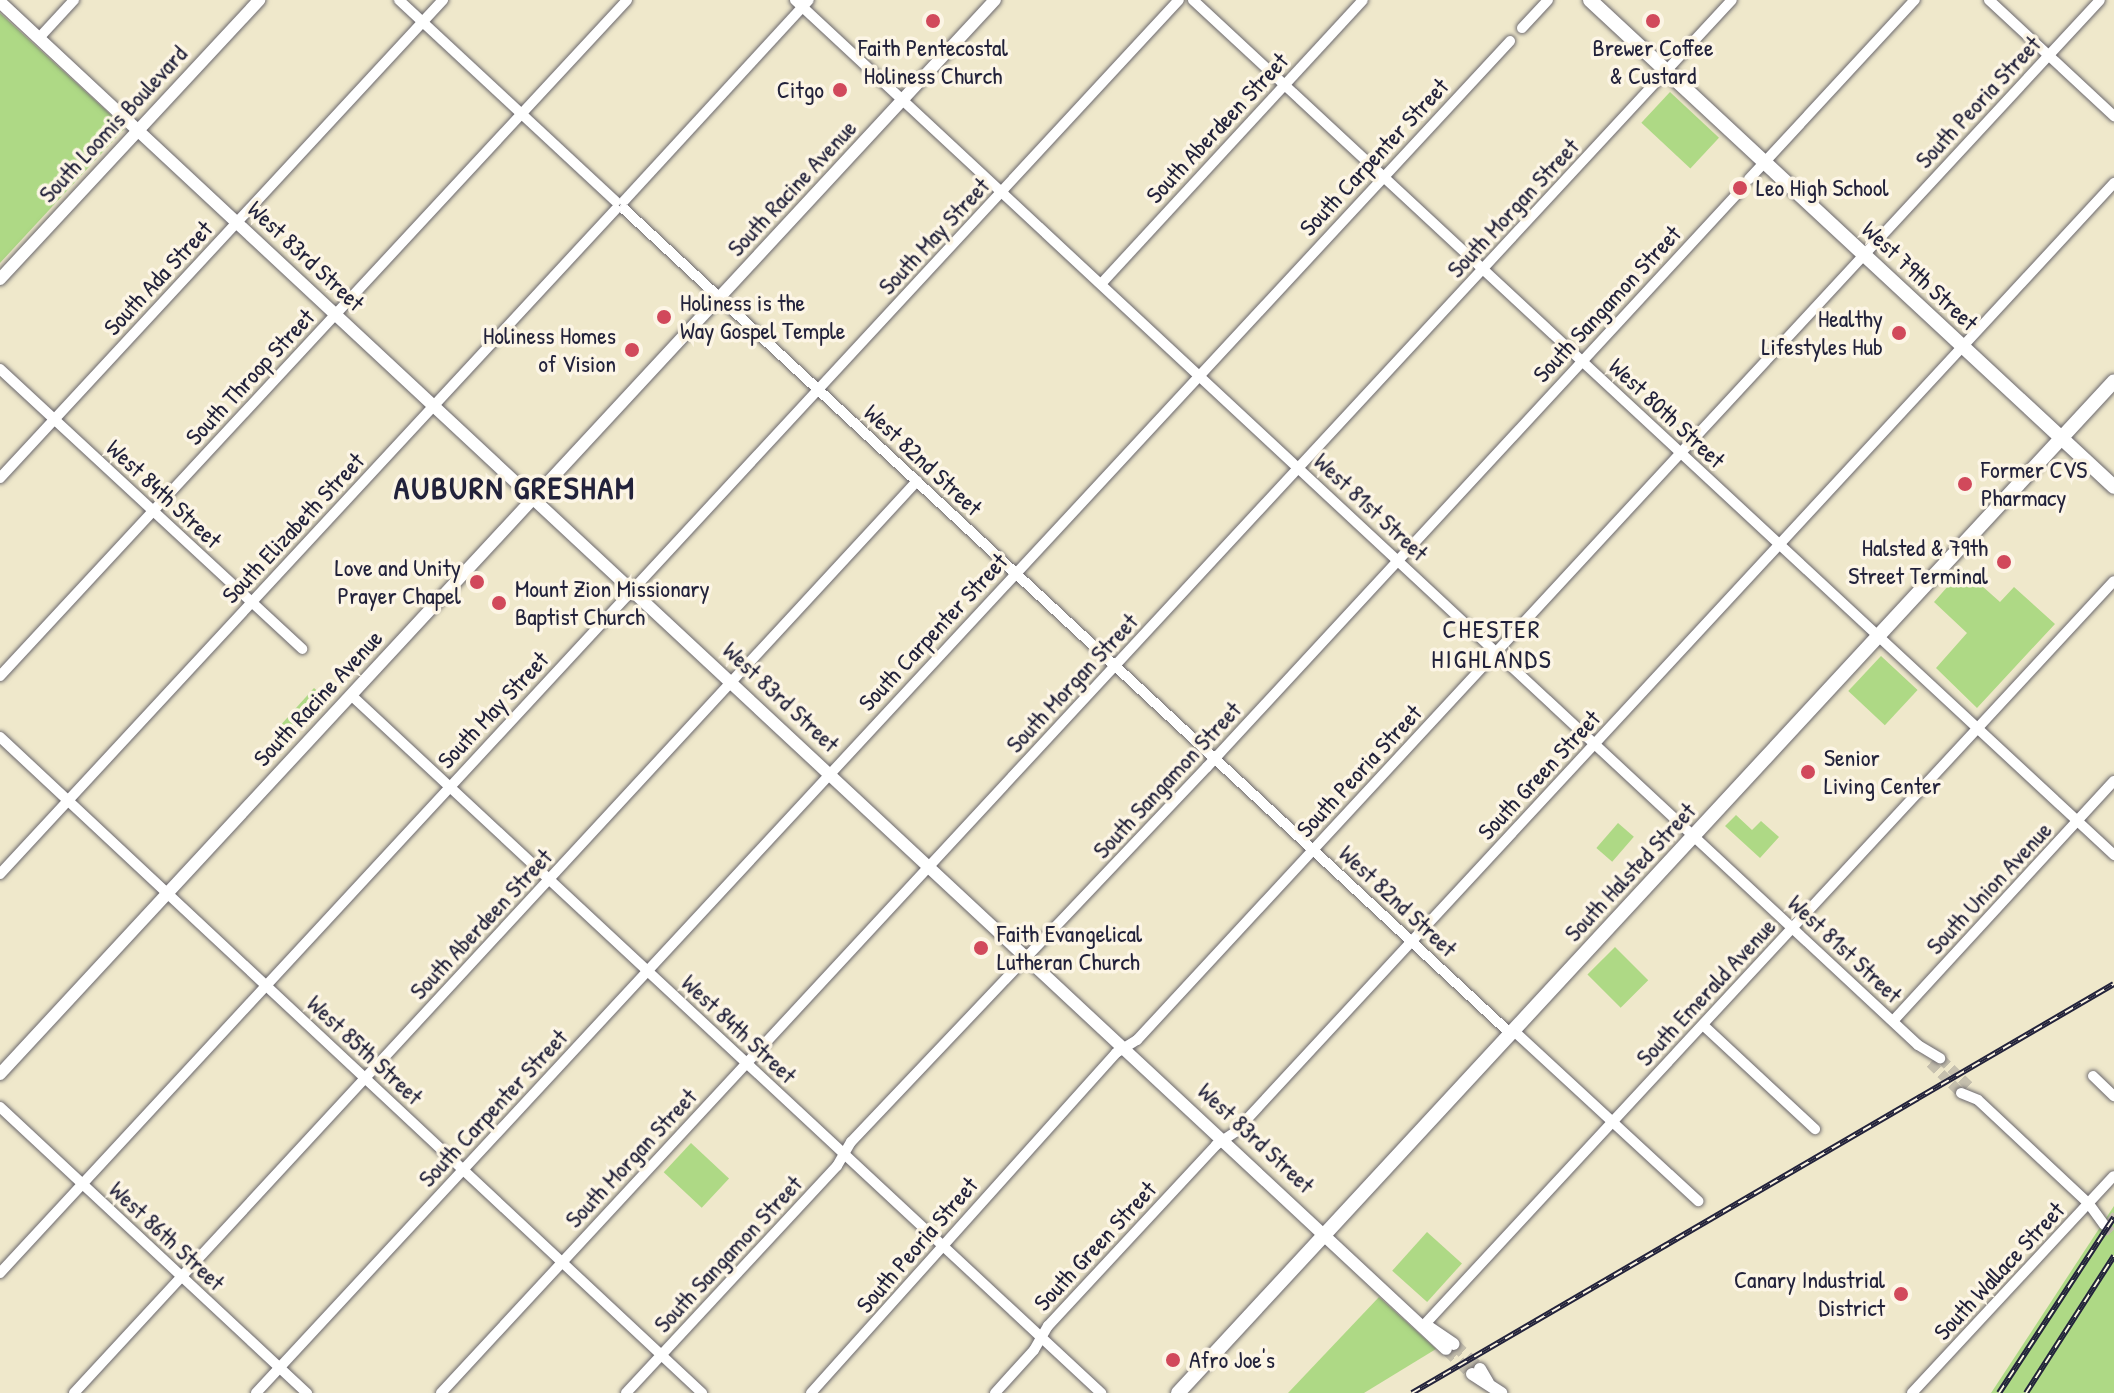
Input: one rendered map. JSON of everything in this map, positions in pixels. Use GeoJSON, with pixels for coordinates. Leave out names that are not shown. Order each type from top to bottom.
{"type":"FeatureCollection","features":[{"type":"Feature","properties":{"kind":"main road","name":"West 79th Street"},"geometry":{"type":"LineString","coordinates":[[1590,0],[2114,487]]}},
{"type":"Feature","properties":{"kind":"main road","name":"South Halsted Street"},"geometry":{"type":"LineString","coordinates":[[1178,1393],[2114,381]]}},
{"type":"Feature","properties":{"kind":"street"},"geometry":{"type":"LineString","coordinates":[[39,38],[74,0]]}},
{"type":"Feature","properties":{"kind":"street","name":"South Loomis Boulevard"},"geometry":{"type":"LineString","coordinates":[[0,279],[259,0]]}},
{"type":"Feature","properties":{"kind":"street","name":"West 82nd Street"},"geometry":{"type":"LineString","coordinates":[[399,0],[1412,942],[1698,1201]]}},
{"type":"Feature","properties":{"kind":"street","name":"South Ada Street"},"geometry":{"type":"LineString","coordinates":[[0,478],[443,0]]}},
{"type":"Feature","properties":{"kind":"street","name":"South Throop Street"},"geometry":{"type":"LineString","coordinates":[[0,676],[627,0]]}},
{"type":"Feature","properties":{"kind":"street","name":"South Racine Avenue"},"geometry":{"type":"LineString","coordinates":[[0,1074],[995,0]]}},
{"type":"Feature","properties":{"kind":"street","name":"South May Street"},"geometry":{"type":"LineString","coordinates":[[0,1273],[1179,0]]}},
{"type":"Feature","properties":{"kind":"street","name":"West 80th Street"},"geometry":{"type":"LineString","coordinates":[[1193,0],[2114,855]]}},
{"type":"Feature","properties":{"kind":"street","name":"South Aberdeen Street"},"geometry":{"type":"LineString","coordinates":[[1101,284],[1363,0]]}},
{"type":"Feature","properties":{"kind":"street"},"geometry":{"type":"LineString","coordinates":[[1522,28],[1548,0]]}},
{"type":"Feature","properties":{"kind":"street","name":"South Morgan Street"},"geometry":{"type":"LineString","coordinates":[[441,1393],[1732,0]]}},
{"type":"Feature","properties":{"kind":"street"},"geometry":{"type":"LineString","coordinates":[[1749,179],[1915,0]]}},
{"type":"Feature","properties":{"kind":"street"},"geometry":{"type":"LineString","coordinates":[[1989,0],[2114,116]]}},
{"type":"Feature","properties":{"kind":"street","name":"South Peoria Street"},"geometry":{"type":"LineString","coordinates":[[811,1393],[1126,1047],[1313,850],[2100,0]]}},
{"type":"Feature","properties":{"kind":"street","name":"West 83rd Street"},"geometry":{"type":"LineString","coordinates":[[0,2],[1450,1346]]}},
{"type":"Feature","properties":{"kind":"street","name":"West 81st Street"},"geometry":{"type":"LineString","coordinates":[[802,2],[903,100],[1935,1061]]}},
{"type":"Feature","properties":{"kind":"street","name":"South Elizabeth Street"},"geometry":{"type":"LineString","coordinates":[[0,874],[620,205],[802,2]]}},
{"type":"Feature","properties":{"kind":"street","name":"South Carpenter Street"},"geometry":{"type":"LineString","coordinates":[[256,1393],[1510,41]]}},
{"type":"Feature","properties":{"kind":"street","name":"South Green Street"},"geometry":{"type":"LineString","coordinates":[[995,1393],[1041,1338],[1225,1139],[1412,942],[2114,183]]}},
{"type":"Feature","properties":{"kind":"street","name":"South Sangamon Street"},"geometry":{"type":"LineString","coordinates":[[626,1393],[1027,955],[1215,759],[1738,193]]}},
{"type":"Feature","properties":{"kind":"street","name":"West 84th Street"},"geometry":{"type":"LineString","coordinates":[[0,369],[302,649]]}},
{"type":"Feature","properties":{"kind":"street","name":"South Aberdeen Street"},"geometry":{"type":"LineString","coordinates":[[74,1393],[917,481]]}},
{"type":"Feature","properties":{"kind":"street","name":"South Emerald Avenue"},"geometry":{"type":"LineString","coordinates":[[1426,1325],[2114,581]]}},
{"type":"Feature","properties":{"kind":"street","name":"West 84th Street"},"geometry":{"type":"LineString","coordinates":[[351,695],[1101,1393]]}},
{"type":"Feature","properties":{"kind":"street","name":"West 85th Street"},"geometry":{"type":"LineString","coordinates":[[0,737],[702,1393]]}},
{"type":"Feature","properties":{"kind":"street","name":"South Union Avenue"},"geometry":{"type":"LineString","coordinates":[[1893,1021],[2114,781]]}},
{"type":"Feature","properties":{"kind":"street"},"geometry":{"type":"LineString","coordinates":[[1703,1025],[1815,1129]]}},
{"type":"Feature","properties":{"kind":"street"},"geometry":{"type":"LineString","coordinates":[[2093,1076],[2114,1096]]}},
{"type":"Feature","properties":{"kind":"street"},"geometry":{"type":"LineString","coordinates":[[1966,1090],[2106,1220]]}},
{"type":"Feature","properties":{"kind":"street","name":"West 86th Street"},"geometry":{"type":"LineString","coordinates":[[0,1107],[307,1393]]}},
{"type":"Feature","properties":{"kind":"street","name":"South Wallace Street"},"geometry":{"type":"LineString","coordinates":[[1912,1393],[2114,1176]]}},
{"type":"Feature","properties":{"kind":"street"},"geometry":{"type":"LineString","coordinates":[[1476,1371],[1501,1393]]}},
{"type":"Feature","properties":{"kind":"street"},"geometry":{"type":"LineString","coordinates":[[1476,1393],[1488,1383]]}},
{"type":"Feature","properties":{"kind":"green space"},"geometry":{"type":"Polygon","coordinates":[[[0,13],[125,128],[0,263],[0,13]]]}},
{"type":"Feature","properties":{"kind":"green space"},"geometry":{"type":"Polygon","coordinates":[[[1670,92],[1719,138],[1690,168],[1641,123],[1670,92]]]}},
{"type":"Feature","properties":{"kind":"green space"},"geometry":{"type":"Polygon","coordinates":[[[1963,569],[2000,602],[2014,587],[2055,624],[1977,708],[1936,668],[1967,633],[1934,602],[1963,569]]]}},
{"type":"Feature","properties":{"kind":"green space"},"geometry":{"type":"Polygon","coordinates":[[[1881,656],[1918,690],[1885,725],[1848,691],[1881,656]]]}},
{"type":"Feature","properties":{"kind":"green space"},"geometry":{"type":"Polygon","coordinates":[[[314,688],[324,697],[290,735],[280,726],[314,688]]]}},
{"type":"Feature","properties":{"kind":"green space"},"geometry":{"type":"Polygon","coordinates":[[[1736,815],[1752,830],[1761,821],[1779,837],[1760,858],[1725,826],[1736,815]]]}},
{"type":"Feature","properties":{"kind":"green space"},"geometry":{"type":"Polygon","coordinates":[[[1618,823],[1634,837],[1612,862],[1596,848],[1618,823]]]}},
{"type":"Feature","properties":{"kind":"green space"},"geometry":{"type":"Polygon","coordinates":[[[1615,947],[1648,980],[1621,1008],[1587,975],[1615,947]]]}},
{"type":"Feature","properties":{"kind":"green space"},"geometry":{"type":"Polygon","coordinates":[[[691,1143],[729,1178],[702,1208],[664,1172],[691,1143]]]}},
{"type":"Feature","properties":{"kind":"green space"},"geometry":{"type":"Polygon","coordinates":[[[2114,1206],[2114,1393],[1991,1393],[2114,1206]]]}},
{"type":"Feature","properties":{"kind":"green space"},"geometry":{"type":"Polygon","coordinates":[[[1427,1232],[1462,1263],[1427,1302],[1392,1271],[1427,1232]]]}},
{"type":"Feature","properties":{"kind":"green space"},"geometry":{"type":"Polygon","coordinates":[[[1379,1297],[1436,1349],[1364,1393],[1288,1393],[1379,1297]]]}},
{"type":"Feature","properties":{"kind":"tunnel"},"geometry":{"type":"LineString","coordinates":[[1940,1058],[1971,1088]]}},
{"type":"Feature","properties":{"kind":"tunnel"},"geometry":{"type":"LineString","coordinates":[[1930,1063],[1961,1093]]}},
{"type":"Feature","properties":{"kind":"tunnel"},"geometry":{"type":"LineString","coordinates":[[2109,1216],[2114,1220]]}},
{"type":"Feature","properties":{"kind":"tunnel"},"geometry":{"type":"LineString","coordinates":[[2104,1225],[2114,1235]]}},
{"type":"Feature","properties":{"kind":"tunnel"},"geometry":{"type":"LineString","coordinates":[[1454,1344],[1480,1369]]}},
{"type":"Feature","properties":{"kind":"tunnel"},"geometry":{"type":"LineString","coordinates":[[1446,1349],[1472,1374]]}},
{"type":"Feature","properties":{"kind":"railway"},"geometry":{"type":"LineString","coordinates":[[1412,1393],[2114,984]]}},
{"type":"Feature","properties":{"kind":"railway"},"geometry":{"type":"LineString","coordinates":[[1999,1393],[2114,1217]]}},
{"type":"Feature","properties":{"kind":"railway"},"geometry":{"type":"LineString","coordinates":[[2026,1393],[2114,1256]]}},
{"type":"Feature","properties":{"kind":"place","name":"Faith Pentecostal Holiness Church"},"geometry":{"type":"Point","coordinates":[933,21]}},
{"type":"Feature","properties":{"kind":"place","name":"Brewer Coffee & Custard"},"geometry":{"type":"Point","coordinates":[1653,21]}},
{"type":"Feature","properties":{"kind":"place","name":"Citgo"},"geometry":{"type":"Point","coordinates":[840,90]}},
{"type":"Feature","properties":{"kind":"place","name":"Leo High School"},"geometry":{"type":"Point","coordinates":[1740,188]}},
{"type":"Feature","properties":{"kind":"place","name":"Holiness is the Way Gospel Temple"},"geometry":{"type":"Point","coordinates":[664,317]}},
{"type":"Feature","properties":{"kind":"place","name":"Healthy Lifestyles Hub"},"geometry":{"type":"Point","coordinates":[1899,333]}},
{"type":"Feature","properties":{"kind":"place","name":"Holiness Homes of Vision"},"geometry":{"type":"Point","coordinates":[632,350]}},
{"type":"Feature","properties":{"kind":"place","name":"Former CVS Pharmacy"},"geometry":{"type":"Point","coordinates":[1965,484]}},
{"type":"Feature","properties":{"kind":"place","name":"Halsted & 79th Street Terminal"},"geometry":{"type":"Point","coordinates":[2004,562]}},
{"type":"Feature","properties":{"kind":"place","name":"Love and Unity Prayer Chapel"},"geometry":{"type":"Point","coordinates":[477,582]}},
{"type":"Feature","properties":{"kind":"place","name":"Mount Zion Missionary Baptist Church"},"geometry":{"type":"Point","coordinates":[499,603]}},
{"type":"Feature","properties":{"kind":"place","name":"Senior Living Center"},"geometry":{"type":"Point","coordinates":[1808,772]}},
{"type":"Feature","properties":{"kind":"place","name":"Faith Evangelical Lutheran Church"},"geometry":{"type":"Point","coordinates":[981,948]}},
{"type":"Feature","properties":{"kind":"place","name":"Canary Industrial District"},"geometry":{"type":"Point","coordinates":[1901,1294]}},
{"type":"Feature","properties":{"kind":"place","name":"Afro Joe's"},"geometry":{"type":"Point","coordinates":[1173,1360]}},
{"type":"Feature","properties":{"kind":"district","name":"AUBURN GRESHAM"},"geometry":{"type":"Point","coordinates":[515,488]}},
{"type":"Feature","properties":{"kind":"district","name":"CHESTER HIGHLANDS"},"geometry":{"type":"Point","coordinates":[1492,644]}}]}
